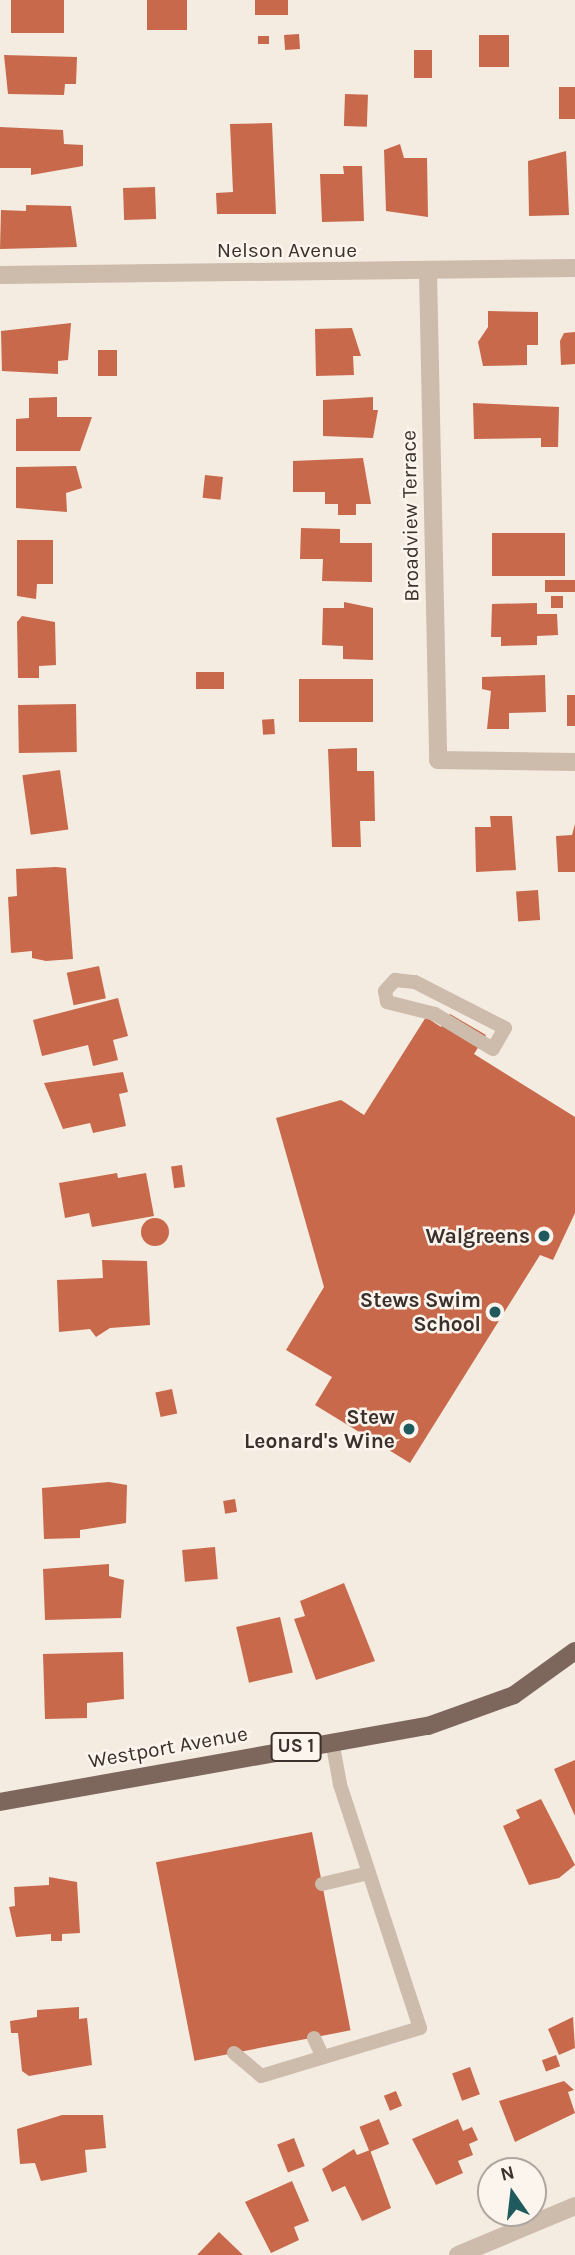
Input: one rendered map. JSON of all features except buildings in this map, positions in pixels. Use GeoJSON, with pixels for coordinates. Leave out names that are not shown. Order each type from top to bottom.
{"type":"FeatureCollection","features":[{"type":"Feature","properties":{"kind":"main road","name":"Westport Avenue"},"geometry":{"type":"LineString","coordinates":[[0,1802],[428,1726],[514,1695],[575,1651]]}},
{"type":"Feature","properties":{"kind":"street","name":"Nelson Avenue"},"geometry":{"type":"LineString","coordinates":[[0,275],[428,272],[575,268]]}},
{"type":"Feature","properties":{"kind":"street","name":"Broadview Terrace"},"geometry":{"type":"LineString","coordinates":[[428,272],[438,760],[575,762]]}},
{"type":"Feature","properties":{"kind":"street"},"geometry":{"type":"LineString","coordinates":[[458,2255],[575,2206]]}},
{"type":"Feature","properties":{"kind":"lane"},"geometry":{"type":"LineString","coordinates":[[396,980],[415,982],[505,1028],[493,1048],[435,1014],[387,1002],[385,991],[396,980]]}},
{"type":"Feature","properties":{"kind":"lane"},"geometry":{"type":"LineString","coordinates":[[234,2053],[261,2076],[420,2028],[369,1872],[332,1741]]}},
{"type":"Feature","properties":{"kind":"lane"},"geometry":{"type":"LineString","coordinates":[[321,1884],[369,1872]]}},
{"type":"Feature","properties":{"kind":"lane"},"geometry":{"type":"LineString","coordinates":[[314,2038],[323,2057]]}},
{"type":"Feature","properties":{"kind":"place","name":"Walgreens"},"geometry":{"type":"Point","coordinates":[544,1236]}},
{"type":"Feature","properties":{"kind":"place","name":"Stews Swim School"},"geometry":{"type":"Point","coordinates":[495,1312]}},
{"type":"Feature","properties":{"kind":"place","name":"Stew Leonard's Wine"},"geometry":{"type":"Point","coordinates":[409,1429]}}]}
